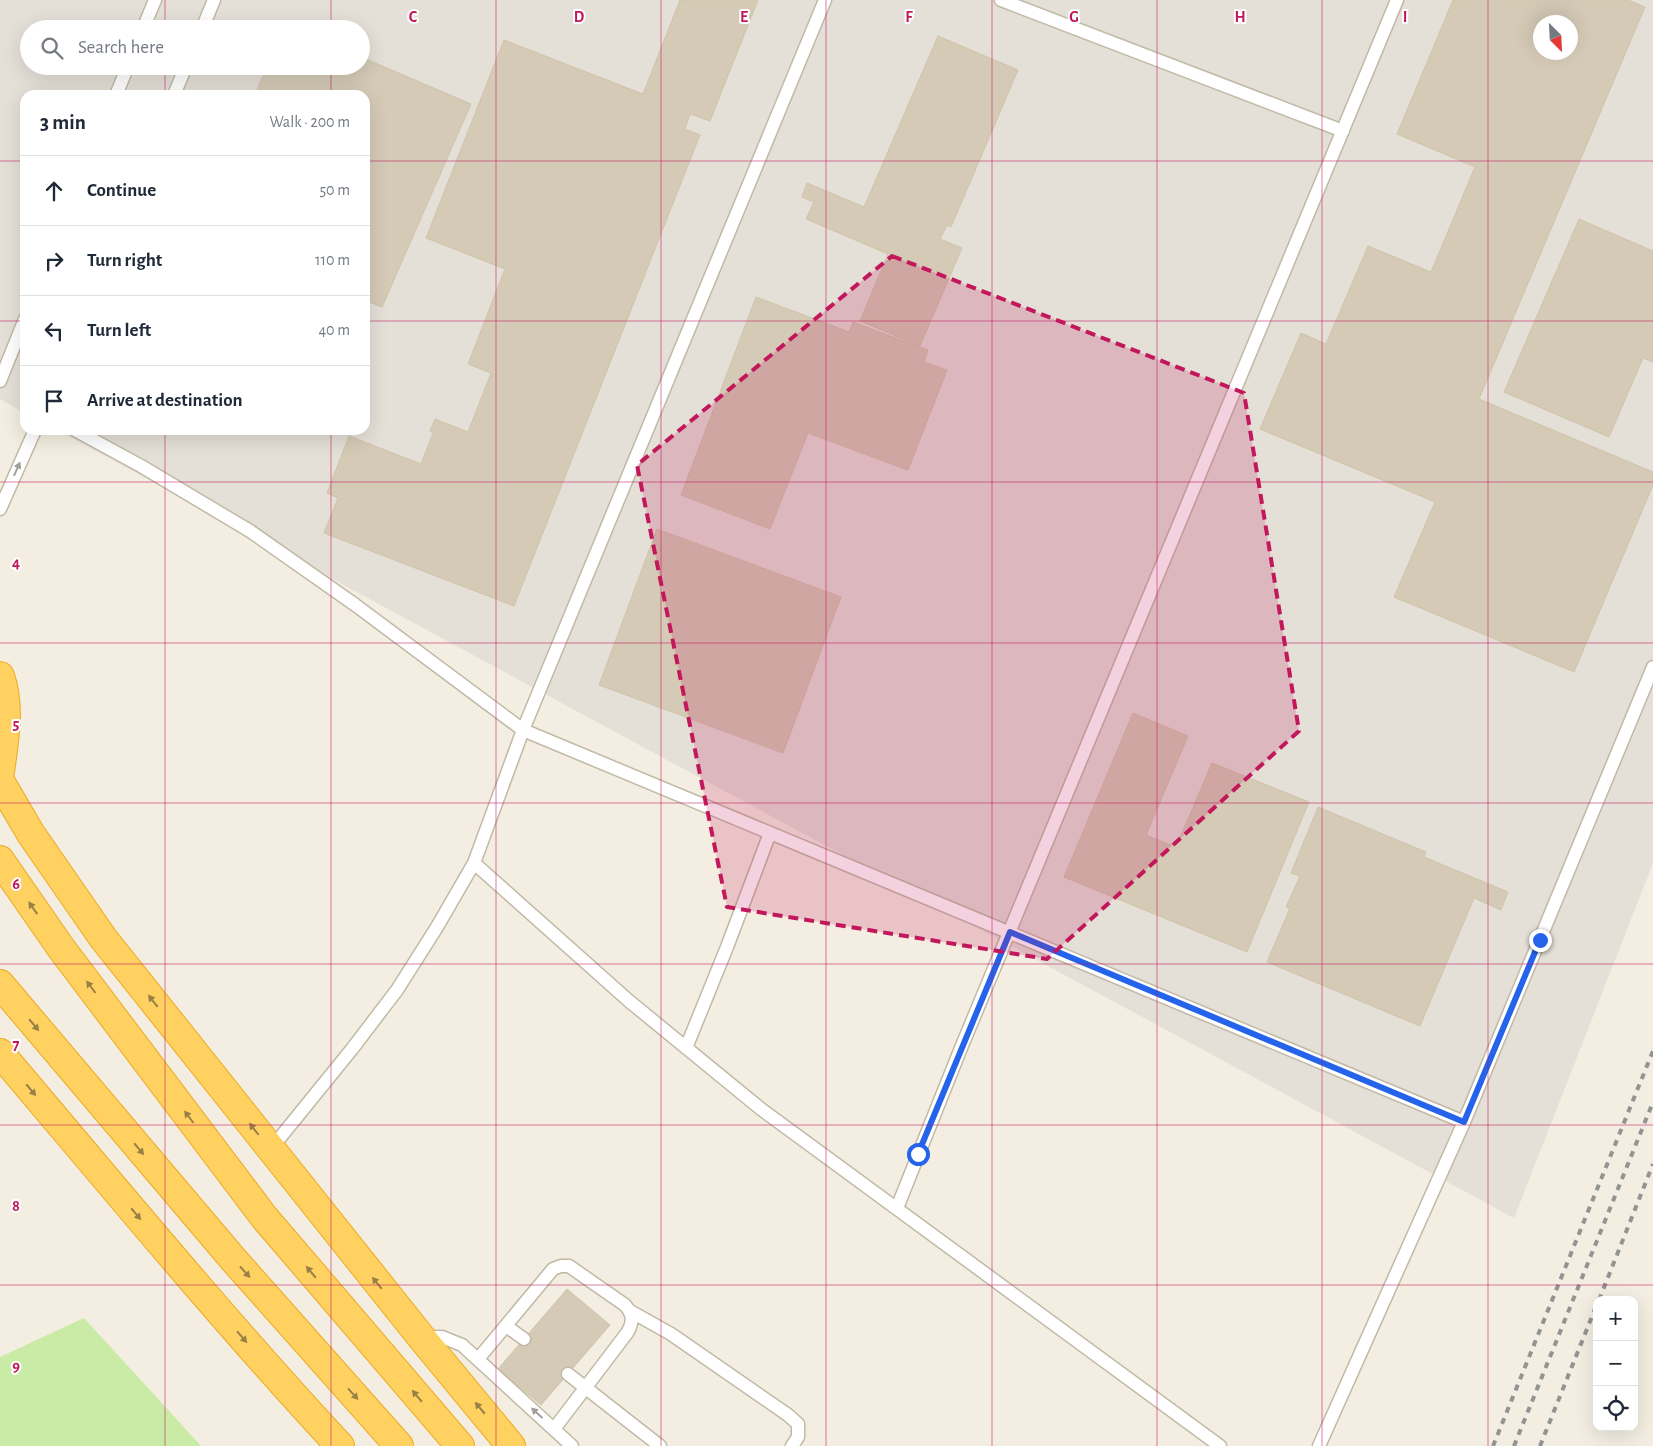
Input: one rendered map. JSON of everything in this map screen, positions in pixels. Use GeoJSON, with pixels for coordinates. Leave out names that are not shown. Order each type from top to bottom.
{"type":"FeatureCollection","features":[{"type":"Feature","properties":{"kind":"highway"},"geometry":{"type":"LineString","coordinates":[[0,676],[7,722],[0,772]]}},
{"type":"Feature","properties":{"kind":"highway"},"geometry":{"type":"LineString","coordinates":[[0,781],[36,841],[103,938],[420,1337],[511,1446]]}},
{"type":"Feature","properties":{"kind":"highway"},"geometry":{"type":"LineString","coordinates":[[0,860],[61,948],[264,1217],[460,1446]]}},
{"type":"Feature","properties":{"kind":"highway"},"geometry":{"type":"LineString","coordinates":[[1,986],[233,1259],[399,1446]]}},
{"type":"Feature","properties":{"kind":"highway"},"geometry":{"type":"LineString","coordinates":[[0,1052],[206,1296],[282,1384],[340,1446]]}},
{"type":"Feature","properties":{"kind":"lane"},"geometry":{"type":"LineString","coordinates":[[147,20],[155,0]]}},
{"type":"Feature","properties":{"kind":"lane"},"geometry":{"type":"LineString","coordinates":[[206,20],[214,0]]}},
{"type":"Feature","properties":{"kind":"lane"},"geometry":{"type":"LineString","coordinates":[[270,1150],[397,990],[437,927],[474,863],[523,730],[825,0]]}},
{"type":"Feature","properties":{"kind":"lane"},"geometry":{"type":"LineString","coordinates":[[1001,0],[1343,131]]}},
{"type":"Feature","properties":{"kind":"lane"},"geometry":{"type":"LineString","coordinates":[[897,1208],[1397,0]]}},
{"type":"Feature","properties":{"kind":"lane"},"geometry":{"type":"LineString","coordinates":[[118,90],[124,75]]}},
{"type":"Feature","properties":{"kind":"lane"},"geometry":{"type":"LineString","coordinates":[[176,90],[182,75]]}},
{"type":"Feature","properties":{"kind":"lane"},"geometry":{"type":"LineString","coordinates":[[0,381],[20,332]]}},
{"type":"Feature","properties":{"kind":"lane"},"geometry":{"type":"LineString","coordinates":[[0,509],[32,435]]}},
{"type":"Feature","properties":{"kind":"lane"},"geometry":{"type":"LineString","coordinates":[[84,435],[250,530],[354,604],[523,730],[1464,1122]]}},
{"type":"Feature","properties":{"kind":"lane"},"geometry":{"type":"LineString","coordinates":[[1319,1446],[1464,1122],[1653,667]]}},
{"type":"Feature","properties":{"kind":"lane"},"geometry":{"type":"LineString","coordinates":[[686,1048],[770,833]]}},
{"type":"Feature","properties":{"kind":"lane"},"geometry":{"type":"LineString","coordinates":[[474,863],[629,1001],[760,1109],[1220,1446]]}},
{"type":"Feature","properties":{"kind":"lane"},"geometry":{"type":"LineString","coordinates":[[478,1359],[553,1269],[569,1266],[625,1305],[630,1311],[671,1334],[788,1415],[798,1424],[798,1437],[792,1446]]}},
{"type":"Feature","properties":{"kind":"lane"},"geometry":{"type":"LineString","coordinates":[[554,1429],[627,1334],[631,1326],[632,1318],[630,1311]]}},
{"type":"Feature","properties":{"kind":"lane"},"geometry":{"type":"LineString","coordinates":[[506,1326],[524,1339]]}},
{"type":"Feature","properties":{"kind":"lane"},"geometry":{"type":"LineString","coordinates":[[420,1337],[442,1337],[462,1345],[572,1446]]}},
{"type":"Feature","properties":{"kind":"lane"},"geometry":{"type":"LineString","coordinates":[[568,1374],[660,1446]]}},
{"type":"Feature","properties":{"kind":"highlighted area"},"geometry":{"type":"Polygon","coordinates":[[[892,256],[1244,393],[1299,731],[1047,959],[727,907],[637,465],[892,256]]]}},
{"type":"Feature","properties":{"kind":"shaded area"},"geometry":{"type":"Polygon","coordinates":[[[0,0],[1653,0],[1653,863],[1514,1218],[66,435],[370,435],[370,90],[20,90],[20,410],[0,399],[0,0]]]}},
{"type":"Feature","properties":{"kind":"green space"},"geometry":{"type":"Polygon","coordinates":[[[84,1318],[201,1446],[0,1446],[0,1357],[84,1318]]]}},
{"type":"Feature","properties":{"kind":"building"},"geometry":{"type":"Polygon","coordinates":[[[680,0],[758,0],[710,121],[690,114],[685,129],[700,135],[514,606],[324,533],[338,498],[327,493],[349,436],[421,464],[433,433],[430,431],[435,419],[468,432],[491,373],[468,364],[505,269],[426,238],[504,40],[643,94],[680,0]]]}},
{"type":"Feature","properties":{"kind":"building"},"geometry":{"type":"Polygon","coordinates":[[[1453,0],[1628,0],[1645,7],[1479,399],[1653,472],[1653,485],[1574,672],[1394,597],[1435,502],[1260,429],[1301,333],[1326,344],[1368,246],[1431,272],[1475,167],[1397,134],[1453,0]]]}},
{"type":"Feature","properties":{"kind":"building"},"geometry":{"type":"Polygon","coordinates":[[[938,36],[1018,70],[951,227],[947,225],[940,239],[962,248],[920,346],[860,321],[888,254],[806,219],[814,202],[802,197],[807,183],[864,207],[938,36]]]}},
{"type":"Feature","properties":{"kind":"building"},"geometry":{"type":"Polygon","coordinates":[[[370,61],[471,104],[382,307],[370,302],[370,90],[257,90],[263,75],[370,75],[370,61]]]}},
{"type":"Feature","properties":{"kind":"building"},"geometry":{"type":"Polygon","coordinates":[[[1579,219],[1653,251],[1653,362],[1643,358],[1609,437],[1504,392],[1579,219]]]}},
{"type":"Feature","properties":{"kind":"building"},"geometry":{"type":"Polygon","coordinates":[[[756,297],[849,332],[853,322],[928,350],[924,362],[947,370],[908,470],[808,433],[770,529],[681,495],[756,297]]]}},
{"type":"Feature","properties":{"kind":"building"},"geometry":{"type":"Polygon","coordinates":[[[657,529],[841,597],[783,753],[599,685],[657,529]]]}},
{"type":"Feature","properties":{"kind":"building"},"geometry":{"type":"Polygon","coordinates":[[[1133,713],[1188,736],[1146,835],[1176,847],[1212,763],[1309,802],[1247,952],[1064,877],[1133,713]]]}},
{"type":"Feature","properties":{"kind":"building"},"geometry":{"type":"Polygon","coordinates":[[[1318,807],[1426,852],[1424,857],[1508,892],[1501,910],[1474,898],[1420,1026],[1267,962],[1290,908],[1286,907],[1300,876],[1291,873],[1318,807]]]}},
{"type":"Feature","properties":{"kind":"building"},"geometry":{"type":"Polygon","coordinates":[[[567,1289],[610,1325],[541,1405],[498,1369],[567,1289]]]}},
{"type":"Feature","properties":{"kind":"railway"},"geometry":{"type":"LineString","coordinates":[[1493,1446],[1653,1051]]}},
{"type":"Feature","properties":{"kind":"railway"},"geometry":{"type":"LineString","coordinates":[[1514,1446],[1653,1102]]}},
{"type":"Feature","properties":{"kind":"railway"},"geometry":{"type":"LineString","coordinates":[[1601,1296],[1653,1164]]}},
{"type":"Feature","properties":{"kind":"railway"},"geometry":{"type":"LineString","coordinates":[[1540,1446],[1593,1314]]}},
{"type":"Feature","properties":{"kind":"route"},"geometry":{"type":"LineString","coordinates":[[918,1154],[1010,932],[1464,1122],[1540,940]]}}]}
